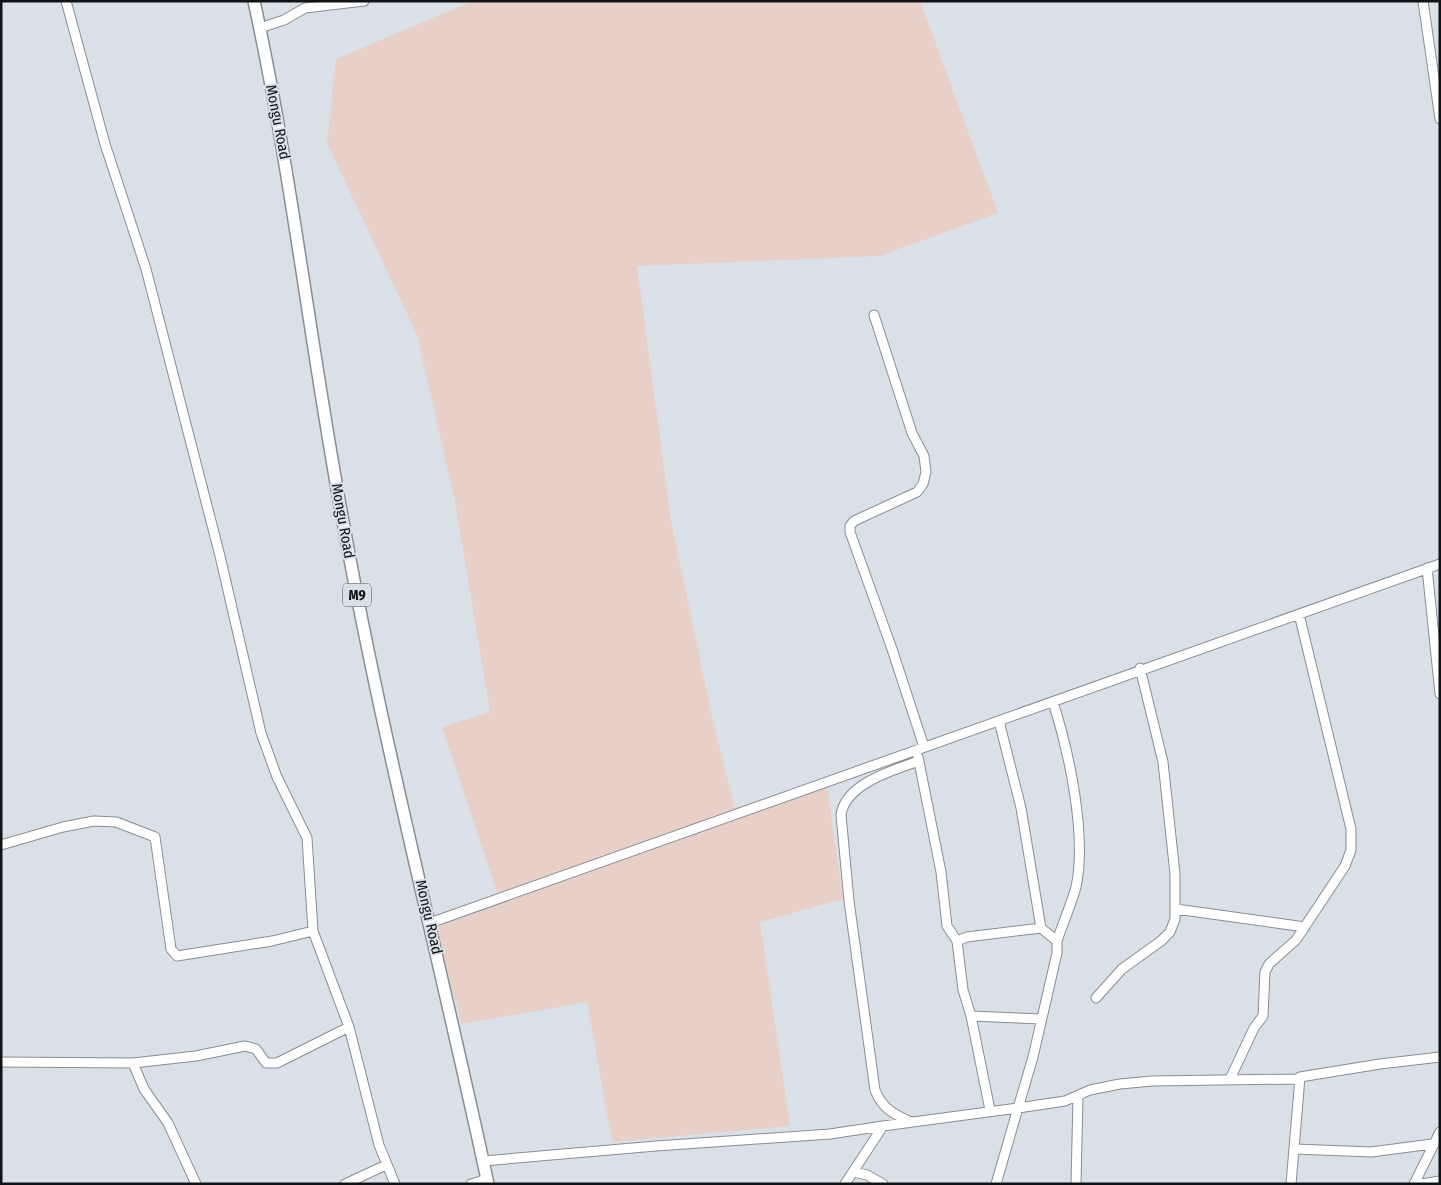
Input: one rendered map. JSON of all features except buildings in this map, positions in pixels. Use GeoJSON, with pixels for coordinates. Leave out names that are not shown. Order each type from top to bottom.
{"type":"FeatureCollection","features":[{"type":"Feature","properties":{"kind":"main road","name":"Mongu Road"},"geometry":{"type":"LineString","coordinates":[[254,1],[286,161],[321,397],[343,526],[387,735],[487,1182]]}},
{"type":"Feature","properties":{"kind":"street"},"geometry":{"type":"LineString","coordinates":[[66,1],[105,144],[146,269],[220,556],[261,733],[277,777],[307,838],[313,931],[349,1026],[386,1165],[395,1184]]}},
{"type":"Feature","properties":{"kind":"street"},"geometry":{"type":"LineString","coordinates":[[260,28],[284,20],[306,8],[364,1]]}},
{"type":"Feature","properties":{"kind":"street"},"geometry":{"type":"LineString","coordinates":[[1423,1],[1440,119]]}},
{"type":"Feature","properties":{"kind":"street"},"geometry":{"type":"LineString","coordinates":[[874,315],[912,433],[924,456],[926,472],[924,484],[917,492],[854,521],[850,526],[850,532],[892,649],[920,748],[919,761],[941,872],[946,926],[957,941],[963,990],[971,1016],[990,1110]]}},
{"type":"Feature","properties":{"kind":"street"},"geometry":{"type":"LineString","coordinates":[[430,923],[1053,702],[1140,668],[1440,564]]}},
{"type":"Feature","properties":{"kind":"street"},"geometry":{"type":"LineString","coordinates":[[1427,568],[1440,694]]}},
{"type":"Feature","properties":{"kind":"street"},"geometry":{"type":"LineString","coordinates":[[1230,1079],[1254,1028],[1263,1016],[1265,972],[1269,964],[1296,940],[1305,927],[1345,866],[1353,839],[1299,614]]}},
{"type":"Feature","properties":{"kind":"street"},"geometry":{"type":"LineString","coordinates":[[1096,998],[1122,969],[1161,942],[1170,932],[1176,909],[1175,874],[1163,762],[1140,668]]}},
{"type":"Feature","properties":{"kind":"street"},"geometry":{"type":"LineString","coordinates":[[996,1184],[1041,1019],[1057,941],[1076,887],[1079,868],[1070,760],[1053,702]]}},
{"type":"Feature","properties":{"kind":"street"},"geometry":{"type":"LineString","coordinates":[[999,720],[1021,808],[1041,928],[1057,941]]}},
{"type":"Feature","properties":{"kind":"street"},"geometry":{"type":"LineString","coordinates":[[911,1122],[891,1113],[880,1103],[875,1090],[850,901],[841,815],[842,806],[848,797],[879,775],[919,761]]}},
{"type":"Feature","properties":{"kind":"street"},"geometry":{"type":"LineString","coordinates":[[1,844],[63,827],[94,821],[116,822],[155,837],[171,949],[177,956],[272,941],[313,931]]}},
{"type":"Feature","properties":{"kind":"street"},"geometry":{"type":"LineString","coordinates":[[1176,909],[1305,927]]}},
{"type":"Feature","properties":{"kind":"street"},"geometry":{"type":"LineString","coordinates":[[957,941],[967,937],[1041,928]]}},
{"type":"Feature","properties":{"kind":"street"},"geometry":{"type":"LineString","coordinates":[[971,1016],[1041,1019]]}},
{"type":"Feature","properties":{"kind":"street"},"geometry":{"type":"LineString","coordinates":[[1,1062],[133,1063],[196,1056],[244,1046],[256,1050],[266,1062],[277,1063],[349,1026]]}},
{"type":"Feature","properties":{"kind":"street"},"geometry":{"type":"LineString","coordinates":[[483,1162],[656,1146],[830,1134],[990,1110],[1065,1101],[1078,1097],[1090,1090],[1120,1084],[1230,1079],[1299,1079],[1303,1075],[1314,1073],[1440,1057]]}},
{"type":"Feature","properties":{"kind":"street"},"geometry":{"type":"LineString","coordinates":[[133,1063],[144,1089],[168,1123],[196,1184]]}},
{"type":"Feature","properties":{"kind":"street"},"geometry":{"type":"LineString","coordinates":[[1291,1184],[1299,1079]]}},
{"type":"Feature","properties":{"kind":"street"},"geometry":{"type":"LineString","coordinates":[[1076,1184],[1078,1097]]}},
{"type":"Feature","properties":{"kind":"street"},"geometry":{"type":"LineString","coordinates":[[845,1184],[883,1126]]}},
{"type":"Feature","properties":{"kind":"street"},"geometry":{"type":"LineString","coordinates":[[1414,1184],[1432,1144],[1440,1132]]}},
{"type":"Feature","properties":{"kind":"street"},"geometry":{"type":"LineString","coordinates":[[1295,1149],[1371,1152],[1432,1144]]}},
{"type":"Feature","properties":{"kind":"street"},"geometry":{"type":"LineString","coordinates":[[345,1184],[386,1165]]}},
{"type":"Feature","properties":{"kind":"street"},"geometry":{"type":"LineString","coordinates":[[854,1172],[867,1175],[883,1184]]}},
{"type":"Feature","properties":{"kind":"street"},"geometry":{"type":"LineString","coordinates":[[1421,1184],[1440,1181]]}},
{"type":"Feature","properties":{"kind":"street"},"geometry":{"type":"LineString","coordinates":[[471,1184],[487,1182]]}},
{"type":"Feature","properties":{"kind":"shaded area"},"geometry":{"type":"Polygon","coordinates":[[[473,1],[920,1],[998,213],[879,256],[637,266],[671,521],[714,726],[735,808],[826,778],[843,899],[760,922],[790,1126],[612,1142],[587,1002],[462,1024],[436,927],[501,904],[442,727],[490,712],[455,502],[417,335],[327,143],[336,59],[473,1]]]}}]}
